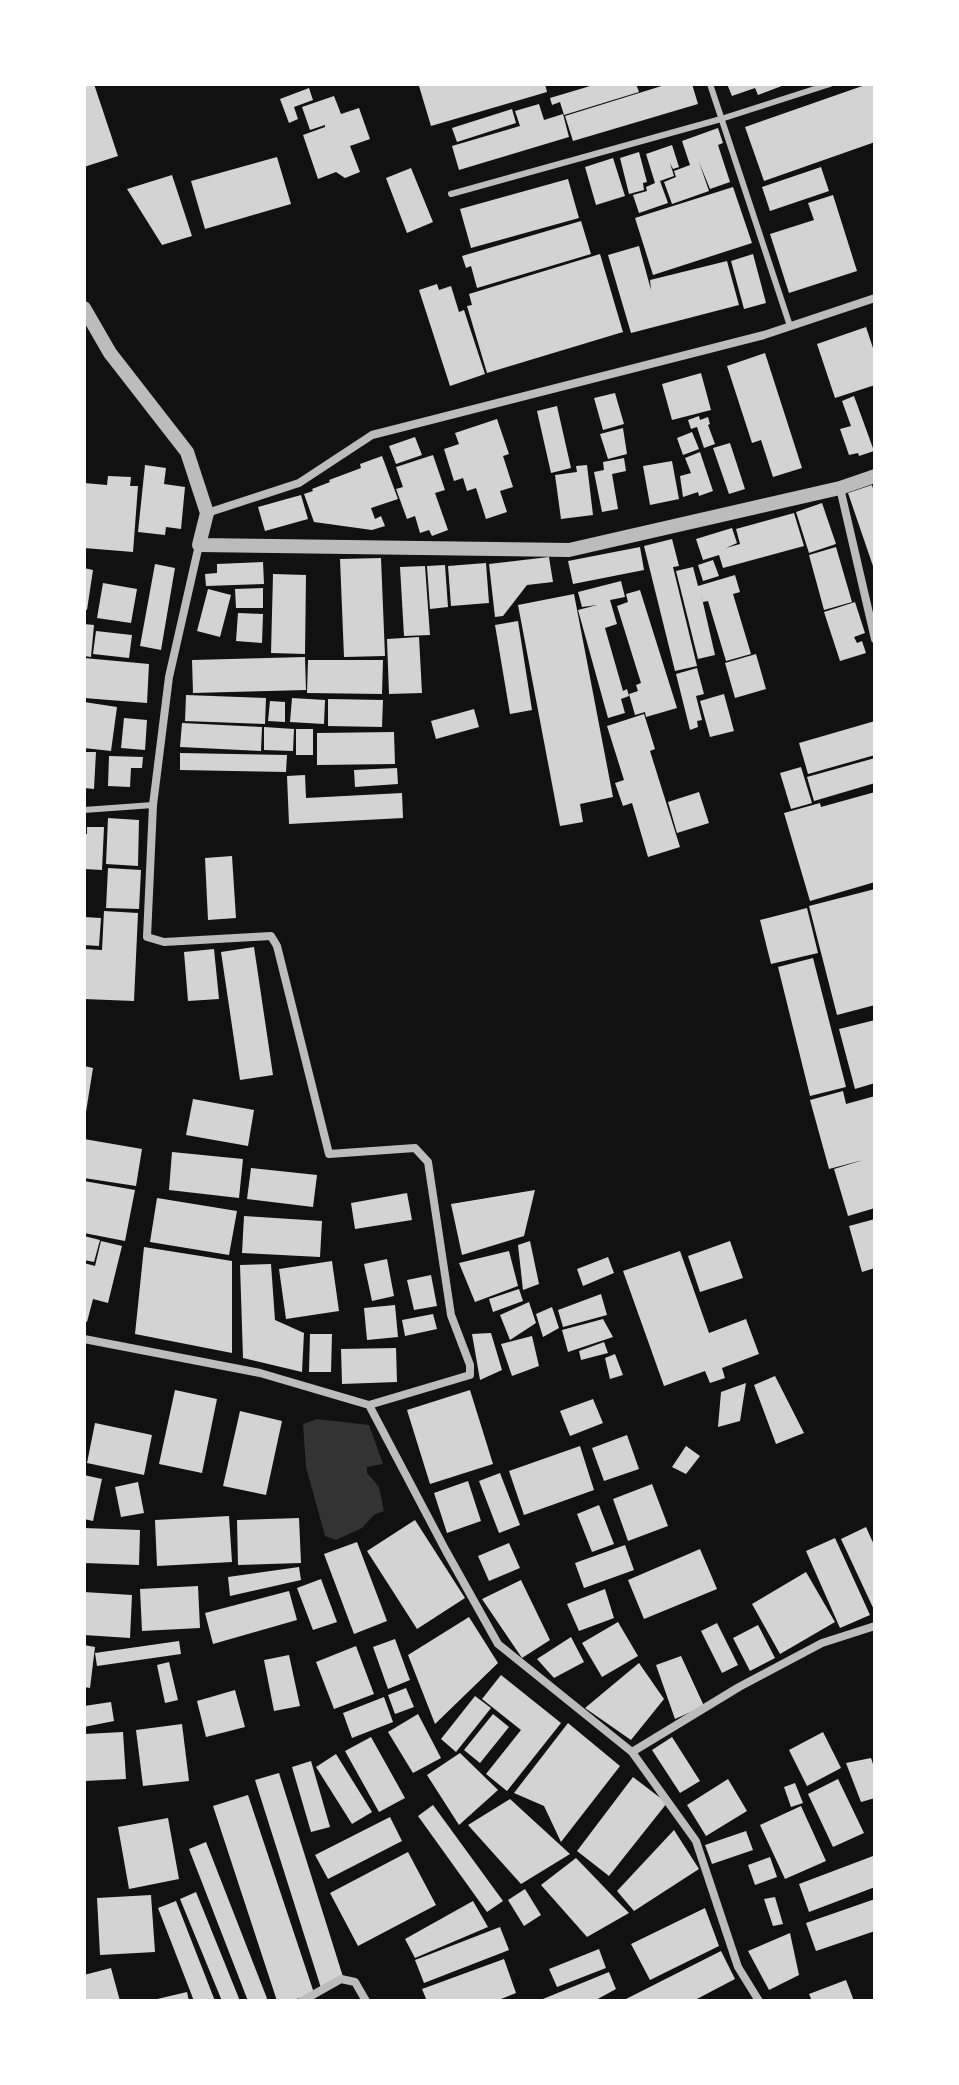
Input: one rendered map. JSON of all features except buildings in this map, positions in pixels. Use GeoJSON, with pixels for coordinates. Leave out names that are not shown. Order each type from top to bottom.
{"type":"FeatureCollection","features":[{"type":"Feature","properties":{"kind":"street"},"geometry":{"type":"LineString","coordinates":[[207,513],[299,483],[372,435],[764,335],[875,298]]}},
{"type":"Feature","properties":{"kind":"street"},"geometry":{"type":"LineString","coordinates":[[84,308],[110,353],[187,452],[207,513],[169,677],[153,805],[147,937],[164,942],[271,936],[277,946],[329,1154],[415,1148],[428,1162],[451,1315],[470,1365],[470,1375],[369,1405],[260,1373],[84,1339]]}},
{"type":"Feature","properties":{"kind":"street"},"geometry":{"type":"LineString","coordinates":[[199,545],[569,550],[840,488],[875,476]]}},
{"type":"Feature","properties":{"kind":"street"},"geometry":{"type":"LineString","coordinates":[[840,488],[875,639]]}},
{"type":"Feature","properties":{"kind":"street"},"geometry":{"type":"LineString","coordinates":[[369,1405],[498,1644],[632,1752],[696,1841],[738,1967],[759,2001]]}},
{"type":"Feature","properties":{"kind":"street"},"geometry":{"type":"LineString","coordinates":[[632,1752],[739,1687],[822,1643],[875,1626]]}},
{"type":"Feature","properties":{"kind":"street"},"geometry":{"type":"LineString","coordinates":[[302,2001],[341,1979],[355,1982],[366,2001]]}},
{"type":"Feature","properties":{"kind":"lane"},"geometry":{"type":"LineString","coordinates":[[710,84],[790,326]]}},
{"type":"Feature","properties":{"kind":"lane"},"geometry":{"type":"LineString","coordinates":[[451,194],[721,119],[830,84]]}},
{"type":"Feature","properties":{"kind":"lane"},"geometry":{"type":"LineString","coordinates":[[84,810],[153,805]]}},
{"type":"Feature","properties":{"kind":"shaded area"},"geometry":{"type":"Polygon","coordinates":[[[317,1419],[369,1425],[383,1464],[367,1467],[367,1473],[379,1487],[384,1511],[374,1515],[362,1528],[336,1540],[325,1536],[306,1467],[303,1424],[317,1419]]]}}]}
